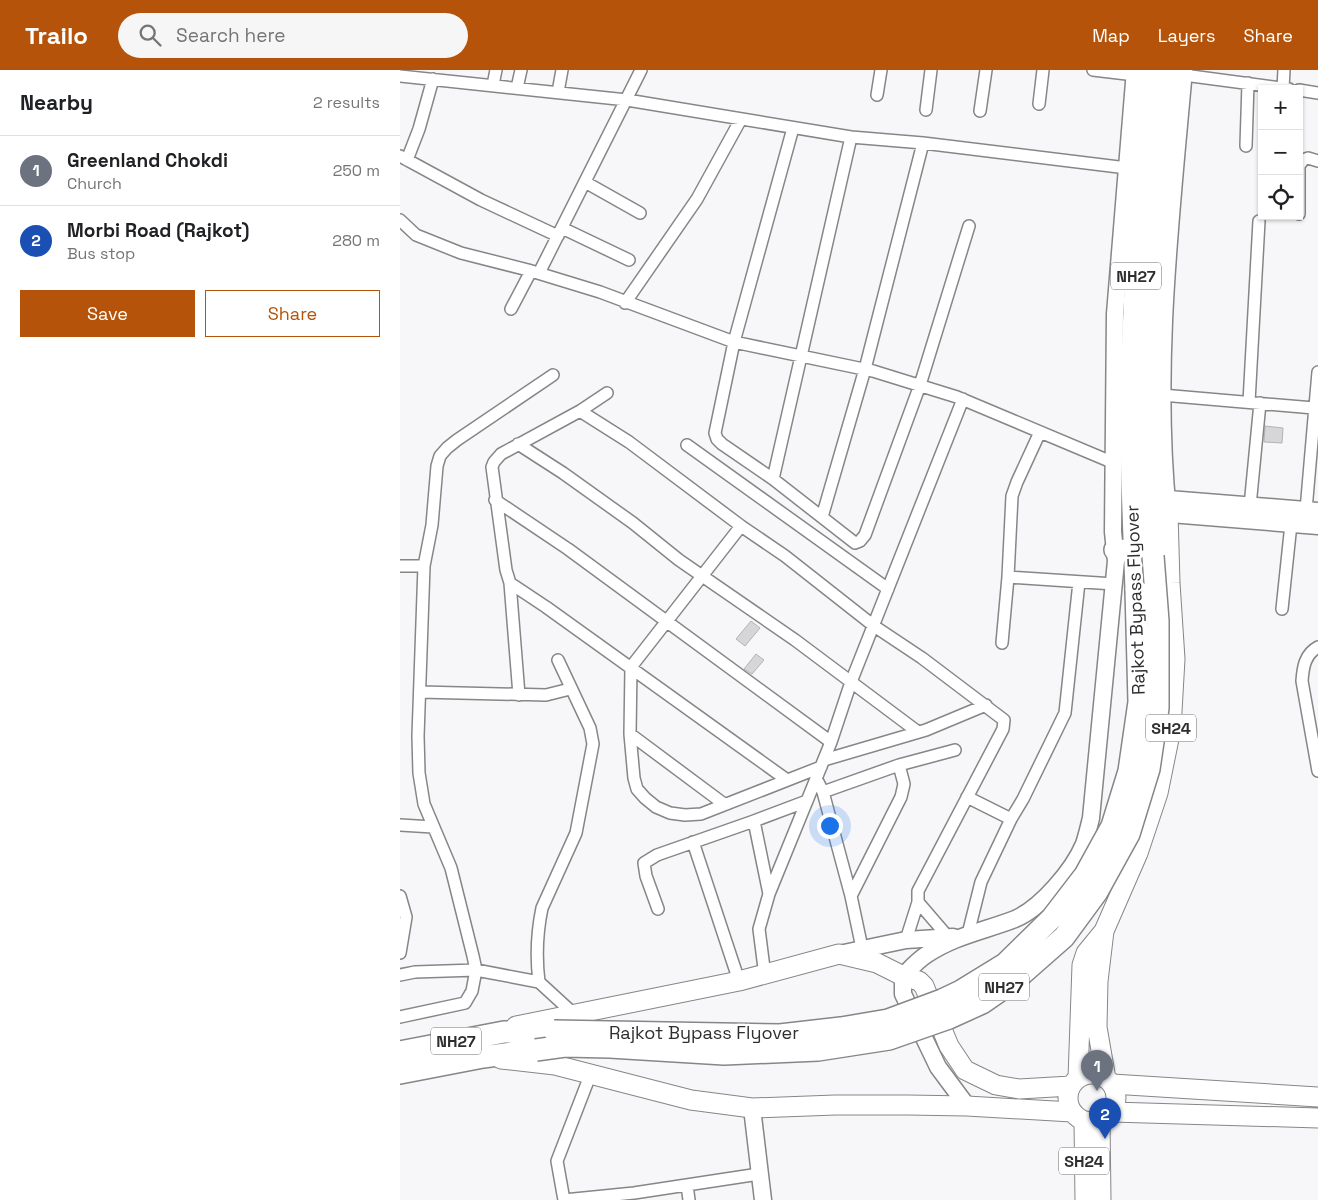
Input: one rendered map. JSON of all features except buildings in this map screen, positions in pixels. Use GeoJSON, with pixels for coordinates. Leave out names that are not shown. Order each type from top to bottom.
{"type":"FeatureCollection","features":[{"type":"Feature","properties":{"kind":"highway","name":"Rajkot Bypass Flyover"},"geometry":{"type":"LineString","coordinates":[[504,1032],[554,1031],[780,1035],[888,1020],[961,991],[1005,964],[1052,918],[1085,875],[1112,826],[1129,771],[1138,702],[1131,418],[1133,319],[1142,177],[1140,72]]}},
{"type":"Feature","properties":{"kind":"highway","name":"Rajkot Bypass Flyover"},"geometry":{"type":"LineString","coordinates":[[482,1057],[565,1046],[724,1054],[818,1050],[889,1039],[950,1018],[982,1003],[1014,981],[1064,937],[1098,892],[1129,834],[1149,769],[1158,708],[1158,621],[1134,552],[1158,506],[1147,371],[1150,286],[1179,72]]}},
{"type":"Feature","properties":{"kind":"highway","name":"NH27"},"geometry":{"type":"LineString","coordinates":[[405,1061],[504,1032]]}},
{"type":"Feature","properties":{"kind":"highway","name":"NH27"},"geometry":{"type":"LineString","coordinates":[[405,1061],[482,1057]]}},
{"type":"Feature","properties":{"kind":"main road","name":"SH24"},"geometry":{"type":"LineString","coordinates":[[1092,1116],[1068,1103],[1068,1094],[1074,1082],[1082,965],[1086,954],[1104,931],[1138,853],[1158,793],[1171,729],[1175,659],[1158,506]]}},
{"type":"Feature","properties":{"kind":"main road","name":"SH24"},"geometry":{"type":"LineString","coordinates":[[1092,1116],[1116,1103],[1116,1093],[1109,1082],[1097,1027],[1098,981],[1104,931]]}},
{"type":"Feature","properties":{"kind":"main road"},"geometry":{"type":"LineString","coordinates":[[504,1032],[519,1025],[765,976],[839,954],[877,963],[903,976],[919,981],[924,986],[948,1046],[966,1070],[996,1085],[1019,1089],[1074,1082],[1087,1074],[1097,1075],[1109,1082],[1318,1097]]}},
{"type":"Feature","properties":{"kind":"main road"},"geometry":{"type":"LineString","coordinates":[[482,1057],[556,1065],[691,1100],[752,1108],[835,1105],[967,1106],[1092,1116],[1318,1118]]}},
{"type":"Feature","properties":{"kind":"main road","name":"SH24"},"geometry":{"type":"LineString","coordinates":[[1085,1200],[1092,1116]]}},
{"type":"Feature","properties":{"kind":"main road","name":"SH24"},"geometry":{"type":"LineString","coordinates":[[1092,1116],[1101,1200]]}},
{"type":"Feature","properties":{"kind":"street"},"geometry":{"type":"LineString","coordinates":[[493,85],[496,70]]}},
{"type":"Feature","properties":{"kind":"street"},"geometry":{"type":"LineString","coordinates":[[517,88],[521,70]]}},
{"type":"Feature","properties":{"kind":"street"},"geometry":{"type":"LineString","coordinates":[[558,92],[562,70]]}},
{"type":"Feature","properties":{"kind":"street"},"geometry":{"type":"LineString","coordinates":[[511,309],[560,232],[641,70]]}},
{"type":"Feature","properties":{"kind":"street"},"geometry":{"type":"LineString","coordinates":[[877,95],[881,70]]}},
{"type":"Feature","properties":{"kind":"street"},"geometry":{"type":"LineString","coordinates":[[926,110],[931,70]]}},
{"type":"Feature","properties":{"kind":"street"},"geometry":{"type":"LineString","coordinates":[[980,111],[986,70]]}},
{"type":"Feature","properties":{"kind":"street"},"geometry":{"type":"LineString","coordinates":[[1039,104],[1043,70]]}},
{"type":"Feature","properties":{"kind":"street"},"geometry":{"type":"LineString","coordinates":[[967,1106],[938,1067],[903,994],[903,976],[924,956],[959,936],[1016,918],[1031,910],[1046,898],[1073,864],[1084,844],[1092,818],[1116,562],[1134,552],[1113,532],[1115,314],[1127,168],[1140,72],[1093,70]]}},
{"type":"Feature","properties":{"kind":"street"},"geometry":{"type":"LineString","coordinates":[[1284,70],[1286,85]]}},
{"type":"Feature","properties":{"kind":"street"},"geometry":{"type":"LineString","coordinates":[[1158,506],[1164,302],[1179,72],[1258,85]]}},
{"type":"Feature","properties":{"kind":"street"},"geometry":{"type":"LineString","coordinates":[[400,76],[439,76],[493,85],[627,100],[851,137],[923,143],[1127,168]]}},
{"type":"Feature","properties":{"kind":"street"},"geometry":{"type":"LineString","coordinates":[[439,76],[419,130],[403,158],[481,200],[629,260]]}},
{"type":"Feature","properties":{"kind":"street"},"geometry":{"type":"LineString","coordinates":[[1246,146],[1248,84]]}},
{"type":"Feature","properties":{"kind":"street"},"geometry":{"type":"LineString","coordinates":[[1303,91],[1318,93]]}},
{"type":"Feature","properties":{"kind":"street"},"geometry":{"type":"LineString","coordinates":[[625,303],[696,199],[740,119]]}},
{"type":"Feature","properties":{"kind":"street"},"geometry":{"type":"LineString","coordinates":[[793,128],[734,342],[715,433],[717,439],[722,444],[772,479],[855,543],[860,542],[865,535],[920,385],[969,226]]}},
{"type":"Feature","properties":{"kind":"street"},"geometry":{"type":"LineString","coordinates":[[772,479],[802,356],[851,137]]}},
{"type":"Feature","properties":{"kind":"street"},"geometry":{"type":"LineString","coordinates":[[822,517],[865,369],[923,143]]}},
{"type":"Feature","properties":{"kind":"street"},"geometry":{"type":"LineString","coordinates":[[1303,160],[1308,158],[1318,161]]}},
{"type":"Feature","properties":{"kind":"street"},"geometry":{"type":"LineString","coordinates":[[585,182],[640,213]]}},
{"type":"Feature","properties":{"kind":"street"},"geometry":{"type":"LineString","coordinates":[[400,220],[416,235]]}},
{"type":"Feature","properties":{"kind":"street"},"geometry":{"type":"LineString","coordinates":[[1250,506],[1255,403],[1259,221]]}},
{"type":"Feature","properties":{"kind":"street"},"geometry":{"type":"LineString","coordinates":[[400,234],[416,235],[461,253],[535,272],[600,292],[625,303],[705,330],[734,342],[865,369],[920,385],[963,399],[1114,463]]}},
{"type":"Feature","properties":{"kind":"street"},"geometry":{"type":"LineString","coordinates":[[1158,506],[1250,506],[1312,511],[1314,408],[1318,372]]}},
{"type":"Feature","properties":{"kind":"street"},"geometry":{"type":"LineString","coordinates":[[400,1017],[465,1003],[472,991],[476,970],[451,868],[424,804],[419,773],[418,736],[424,566],[429,545],[435,480],[440,456],[457,440],[553,375]]}},
{"type":"Feature","properties":{"kind":"street"},"geometry":{"type":"LineString","coordinates":[[519,695],[510,583],[506,570],[491,474],[494,462],[501,454],[580,411],[607,393]]}},
{"type":"Feature","properties":{"kind":"street"},"geometry":{"type":"LineString","coordinates":[[1162,395],[1314,408]]}},
{"type":"Feature","properties":{"kind":"street"},"geometry":{"type":"LineString","coordinates":[[765,976],[759,929],[769,894],[823,763],[851,682],[963,399]]}},
{"type":"Feature","properties":{"kind":"street"},"geometry":{"type":"LineString","coordinates":[[580,411],[629,442],[741,526],[785,556],[874,626],[922,658],[1004,720],[1005,725],[918,891],[918,902],[906,940]]}},
{"type":"Feature","properties":{"kind":"street"},"geometry":{"type":"LineString","coordinates":[[1002,644],[1012,496],[1040,432]]}},
{"type":"Feature","properties":{"kind":"street"},"geometry":{"type":"LineString","coordinates":[[518,444],[633,523],[702,576],[795,640],[918,732]]}},
{"type":"Feature","properties":{"kind":"street"},"geometry":{"type":"LineString","coordinates":[[687,446],[888,589]]}},
{"type":"Feature","properties":{"kind":"street"},"geometry":{"type":"LineString","coordinates":[[495,500],[568,549],[831,742]]}},
{"type":"Feature","properties":{"kind":"street"},"geometry":{"type":"LineString","coordinates":[[1158,506],[1318,526]]}},
{"type":"Feature","properties":{"kind":"street"},"geometry":{"type":"LineString","coordinates":[[1282,609],[1291,524]]}},
{"type":"Feature","properties":{"kind":"street"},"geometry":{"type":"LineString","coordinates":[[741,526],[631,667],[630,734],[634,778],[637,788],[645,798],[670,813],[685,815],[701,814],[787,780],[823,763],[918,732],[986,706]]}},
{"type":"Feature","properties":{"kind":"street"},"geometry":{"type":"LineString","coordinates":[[400,566],[424,566]]}},
{"type":"Feature","properties":{"kind":"street"},"geometry":{"type":"LineString","coordinates":[[1008,577],[1114,584]]}},
{"type":"Feature","properties":{"kind":"street"},"geometry":{"type":"LineString","coordinates":[[959,936],[981,882],[1011,818],[1023,800],[1065,713],[1079,582]]}},
{"type":"Feature","properties":{"kind":"street"},"geometry":{"type":"LineString","coordinates":[[510,583],[631,667],[787,780]]}},
{"type":"Feature","properties":{"kind":"street"},"geometry":{"type":"LineString","coordinates":[[1318,646],[1311,651],[1302,669],[1302,681],[1314,734],[1318,771]]}},
{"type":"Feature","properties":{"kind":"street"},"geometry":{"type":"LineString","coordinates":[[539,982],[537,967],[540,914],[576,833],[593,744],[590,728],[558,660]]}},
{"type":"Feature","properties":{"kind":"street"},"geometry":{"type":"LineString","coordinates":[[420,692],[546,695],[570,689]]}},
{"type":"Feature","properties":{"kind":"street"},"geometry":{"type":"LineString","coordinates":[[630,734],[724,804]]}},
{"type":"Feature","properties":{"kind":"street"},"geometry":{"type":"LineString","coordinates":[[822,792],[899,765],[955,750]]}},
{"type":"Feature","properties":{"kind":"street"},"geometry":{"type":"LineString","coordinates":[[851,896],[901,797],[904,784],[899,765]]}},
{"type":"Feature","properties":{"kind":"street"},"geometry":{"type":"LineString","coordinates":[[816,778],[822,792],[851,896],[862,948]]}},
{"type":"Feature","properties":{"kind":"street"},"geometry":{"type":"LineString","coordinates":[[967,797],[1011,818]]}},
{"type":"Feature","properties":{"kind":"street"},"geometry":{"type":"LineString","coordinates":[[658,909],[646,876],[644,863],[657,854],[807,801]]}},
{"type":"Feature","properties":{"kind":"street"},"geometry":{"type":"LineString","coordinates":[[754,821],[769,894]]}},
{"type":"Feature","properties":{"kind":"street"},"geometry":{"type":"LineString","coordinates":[[400,825],[433,827]]}},
{"type":"Feature","properties":{"kind":"street"},"geometry":{"type":"LineString","coordinates":[[693,842],[739,981]]}},
{"type":"Feature","properties":{"kind":"street"},"geometry":{"type":"LineString","coordinates":[[400,896],[406,917],[400,953]]}},
{"type":"Feature","properties":{"kind":"street"},"geometry":{"type":"LineString","coordinates":[[918,902],[959,936]]}},
{"type":"Feature","properties":{"kind":"street"},"geometry":{"type":"LineString","coordinates":[[839,954],[906,940],[959,936]]}},
{"type":"Feature","properties":{"kind":"street"},"geometry":{"type":"LineString","coordinates":[[400,975],[415,972],[476,970],[539,982],[575,1015]]}},
{"type":"Feature","properties":{"kind":"street"},"geometry":{"type":"LineString","coordinates":[[591,1073],[557,1161],[564,1200],[634,1197],[687,1185],[759,1174]]}},
{"type":"Feature","properties":{"kind":"street"},"geometry":{"type":"LineString","coordinates":[[752,1108],[762,1200]]}},
{"type":"Feature","properties":{"kind":"street"},"geometry":{"type":"LineString","coordinates":[[687,1185],[689,1200]]}},
{"type":"Feature","properties":{"kind":"place","name":"Greenland Chokdi"},"geometry":{"type":"Point","coordinates":[1097,1091]}},
{"type":"Feature","properties":{"kind":"place","name":"Morbi Road (Rajkot)"},"geometry":{"type":"Point","coordinates":[1105,1139]}}]}
